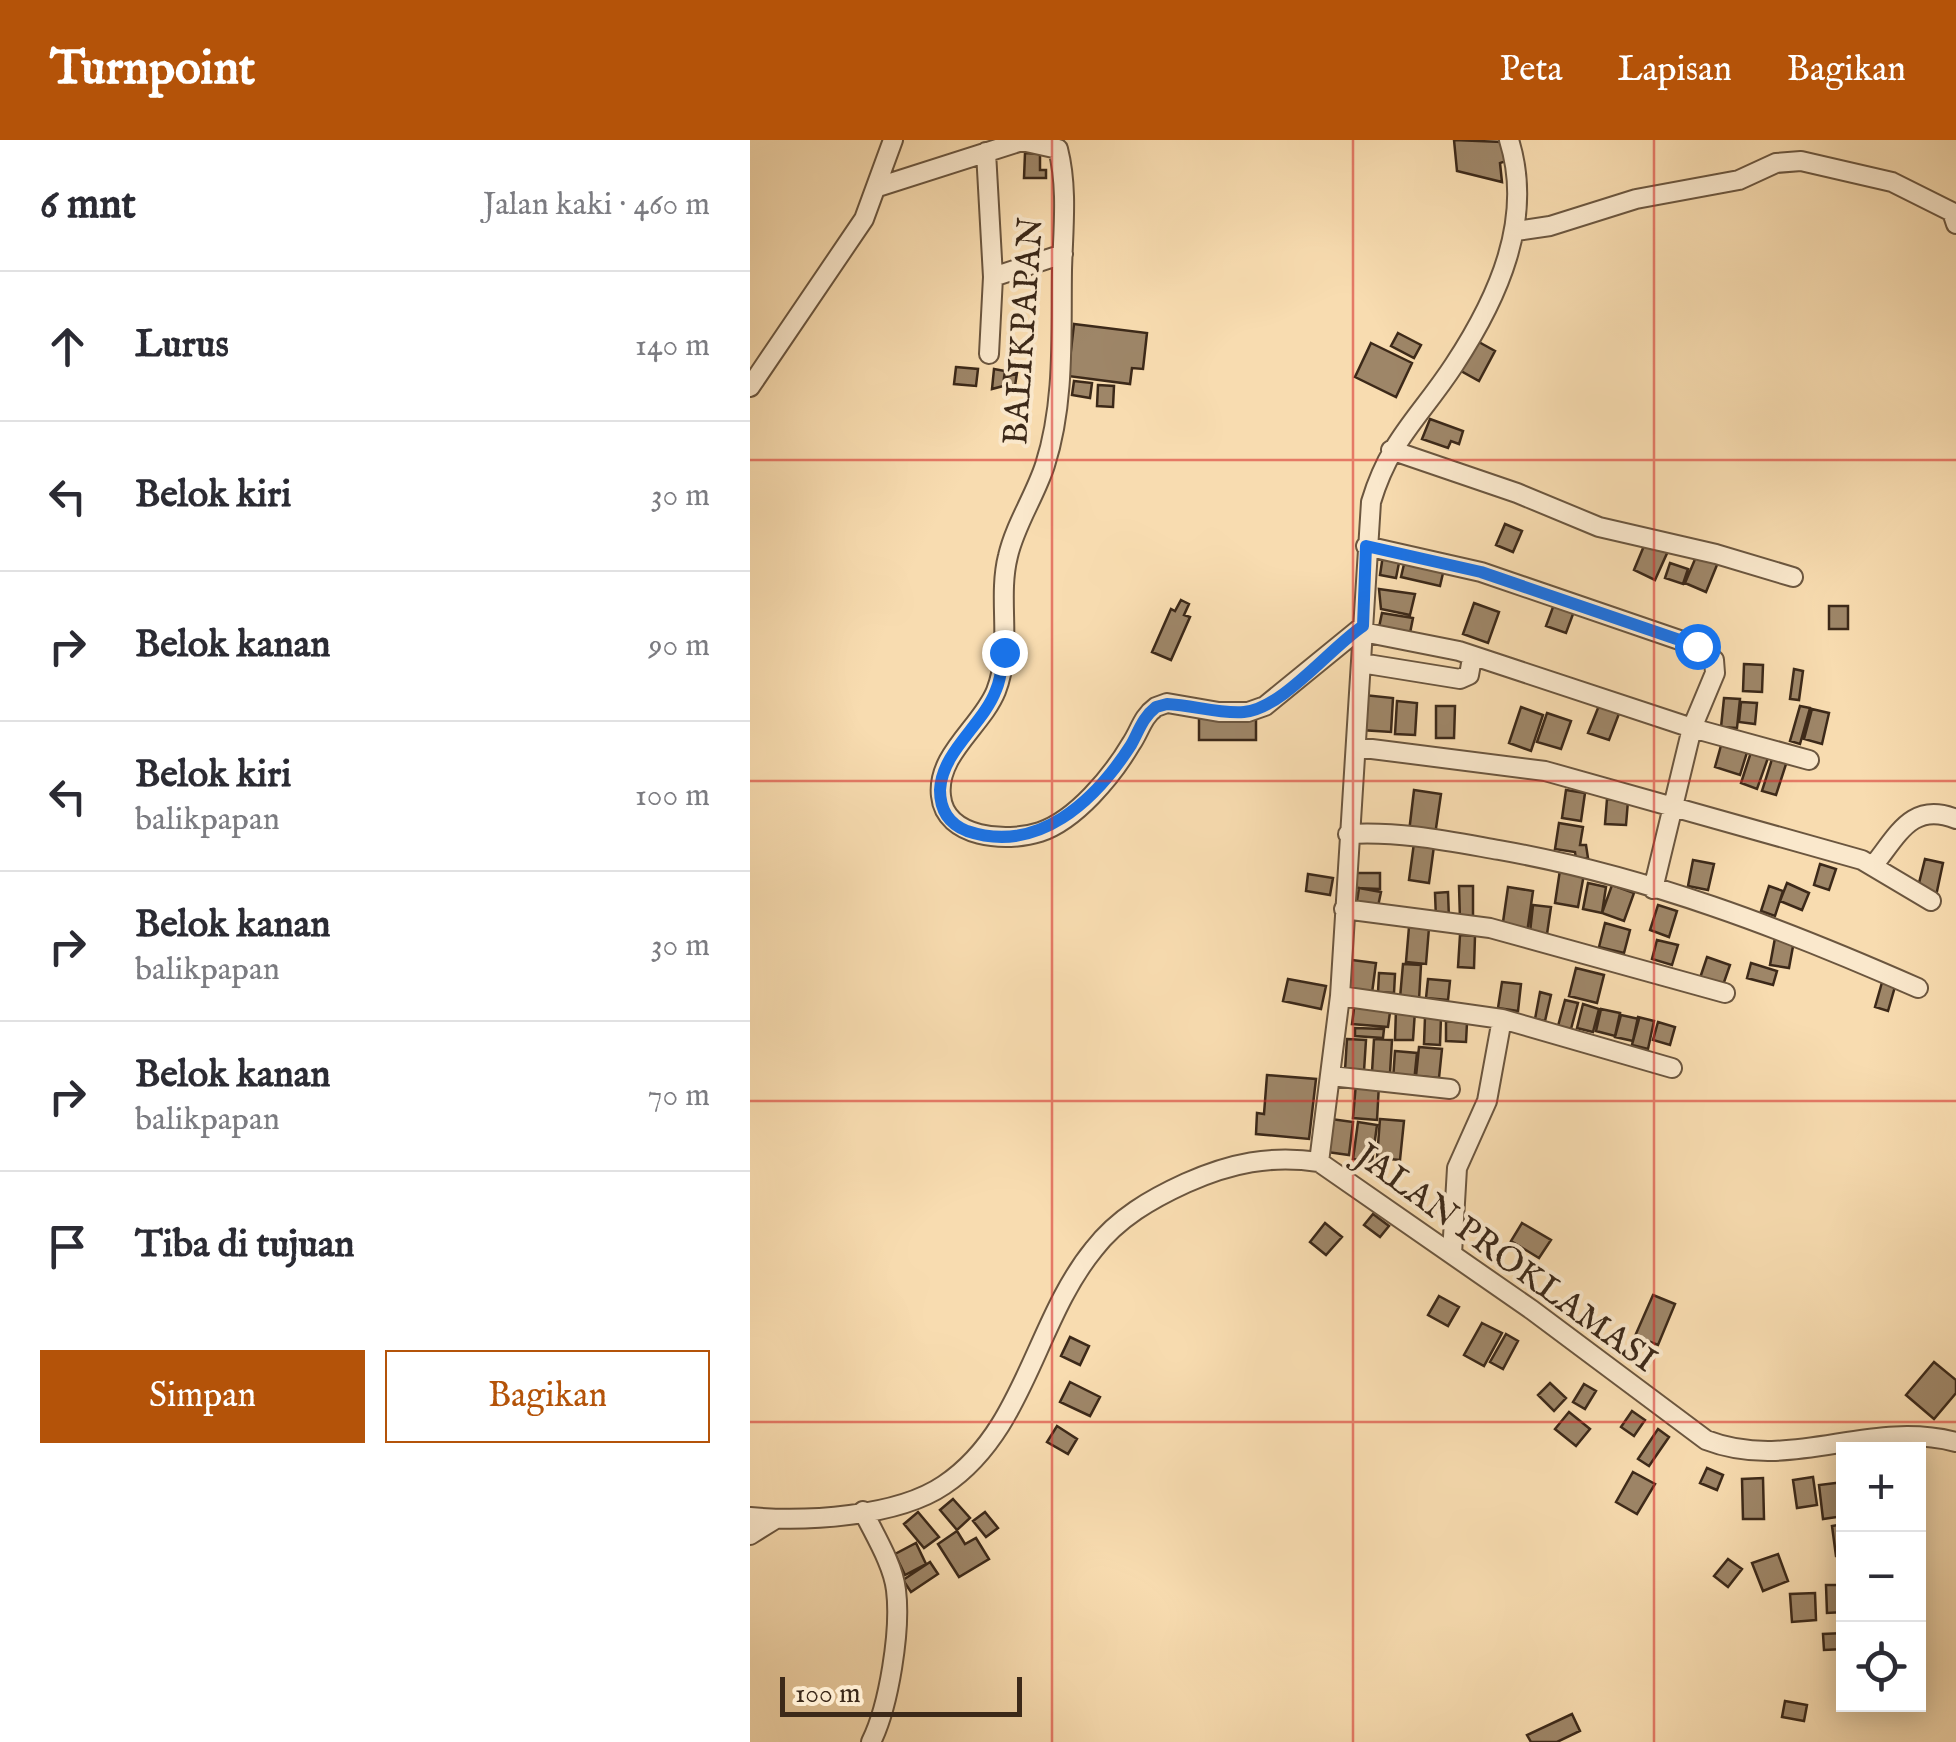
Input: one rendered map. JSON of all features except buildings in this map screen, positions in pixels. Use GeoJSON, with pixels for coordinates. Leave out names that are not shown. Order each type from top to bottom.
{"type":"FeatureCollection","features":[{"type":"Feature","properties":{"kind":"street"},"geometry":{"type":"LineString","coordinates":[[750,387],[835,265],[878,187],[893,140]]}},
{"type":"Feature","properties":{"kind":"street"},"geometry":{"type":"LineString","coordinates":[[1319,1162],[1340,996],[1366,546],[1372,502],[1391,450],[1453,366],[1495,286],[1516,231],[1520,198],[1509,140]]}},
{"type":"Feature","properties":{"kind":"street","name":"BALIKPAPAN"},"geometry":{"type":"LineString","coordinates":[[878,187],[1022,141],[1058,149],[1063,254],[1056,422],[1045,464],[1006,559],[1004,652],[996,691],[944,771],[940,792],[944,813],[954,826],[978,834],[1038,833],[1087,798],[1133,742],[1147,714],[1167,704],[1220,712],[1248,712],[1264,706],[1363,629]]}},
{"type":"Feature","properties":{"kind":"street"},"geometry":{"type":"LineString","coordinates":[[986,152],[993,276],[989,354]]}},
{"type":"Feature","properties":{"kind":"street"},"geometry":{"type":"LineString","coordinates":[[1516,231],[1550,226],[1636,200],[1739,180],[1776,163],[1801,161],[1892,182],[1952,212],[1956,224]]}},
{"type":"Feature","properties":{"kind":"street"},"geometry":{"type":"LineString","coordinates":[[993,276],[1063,254]]}},
{"type":"Feature","properties":{"kind":"street"},"geometry":{"type":"LineString","coordinates":[[1391,450],[1517,492],[1599,527],[1716,554],[1793,578]]}},
{"type":"Feature","properties":{"kind":"street"},"geometry":{"type":"LineString","coordinates":[[1366,546],[1481,572],[1707,652],[1714,660],[1716,673],[1692,728],[1653,888]]}},
{"type":"Feature","properties":{"kind":"street"},"geometry":{"type":"LineString","coordinates":[[1363,629],[1459,650],[1472,658],[1519,668],[1692,728],[1809,760]]}},
{"type":"Feature","properties":{"kind":"street"},"geometry":{"type":"LineString","coordinates":[[1361,664],[1460,679],[1470,675],[1472,658]]}},
{"type":"Feature","properties":{"kind":"street"},"geometry":{"type":"LineString","coordinates":[[1356,747],[1545,771],[1780,834],[1873,866],[1931,900]]}},
{"type":"Feature","properties":{"kind":"street"},"geometry":{"type":"LineString","coordinates":[[1873,866],[1898,834],[1923,813],[1938,812],[1956,819]]}},
{"type":"Feature","properties":{"kind":"street"},"geometry":{"type":"LineString","coordinates":[[1348,834],[1415,834],[1565,861],[1784,928],[1918,988]]}},
{"type":"Feature","properties":{"kind":"street"},"geometry":{"type":"LineString","coordinates":[[1344,909],[1490,928],[1725,993]]}},
{"type":"Feature","properties":{"kind":"street"},"geometry":{"type":"LineString","coordinates":[[1340,996],[1502,1019],[1672,1068]]}},
{"type":"Feature","properties":{"kind":"street"},"geometry":{"type":"LineString","coordinates":[[1452,1254],[1458,1168],[1487,1101],[1502,1019]]}},
{"type":"Feature","properties":{"kind":"street"},"geometry":{"type":"LineString","coordinates":[[1332,1076],[1450,1089]]}},
{"type":"Feature","properties":{"kind":"street","name":"JALAN PROKLAMASI"},"geometry":{"type":"LineString","coordinates":[[750,1518],[816,1519],[916,1499],[942,1486],[977,1458],[1027,1376],[1056,1312],[1093,1250],[1129,1214],[1206,1174],[1253,1159],[1288,1157],[1319,1162],[1706,1440],[1734,1451],[1765,1455],[1893,1434],[1956,1442]]}},
{"type":"Feature","properties":{"kind":"street"},"geometry":{"type":"LineString","coordinates":[[863,1511],[896,1589],[890,1682],[882,1720],[871,1742]]}},
{"type":"Feature","properties":{"kind":"street"},"geometry":{"type":"LineString","coordinates":[[750,1535],[774,1520]]}},
{"type":"Feature","properties":{"kind":"route"},"geometry":{"type":"LineString","coordinates":[[1004,652],[996,691],[944,771],[940,792],[944,813],[954,826],[978,834],[1038,833],[1058,823],[1113,770],[1133,742],[1141,722],[1156,707],[1181,704],[1220,712],[1248,712],[1288,689],[1332,648],[1363,626],[1366,546],[1481,572],[1697,646]]}}]}
